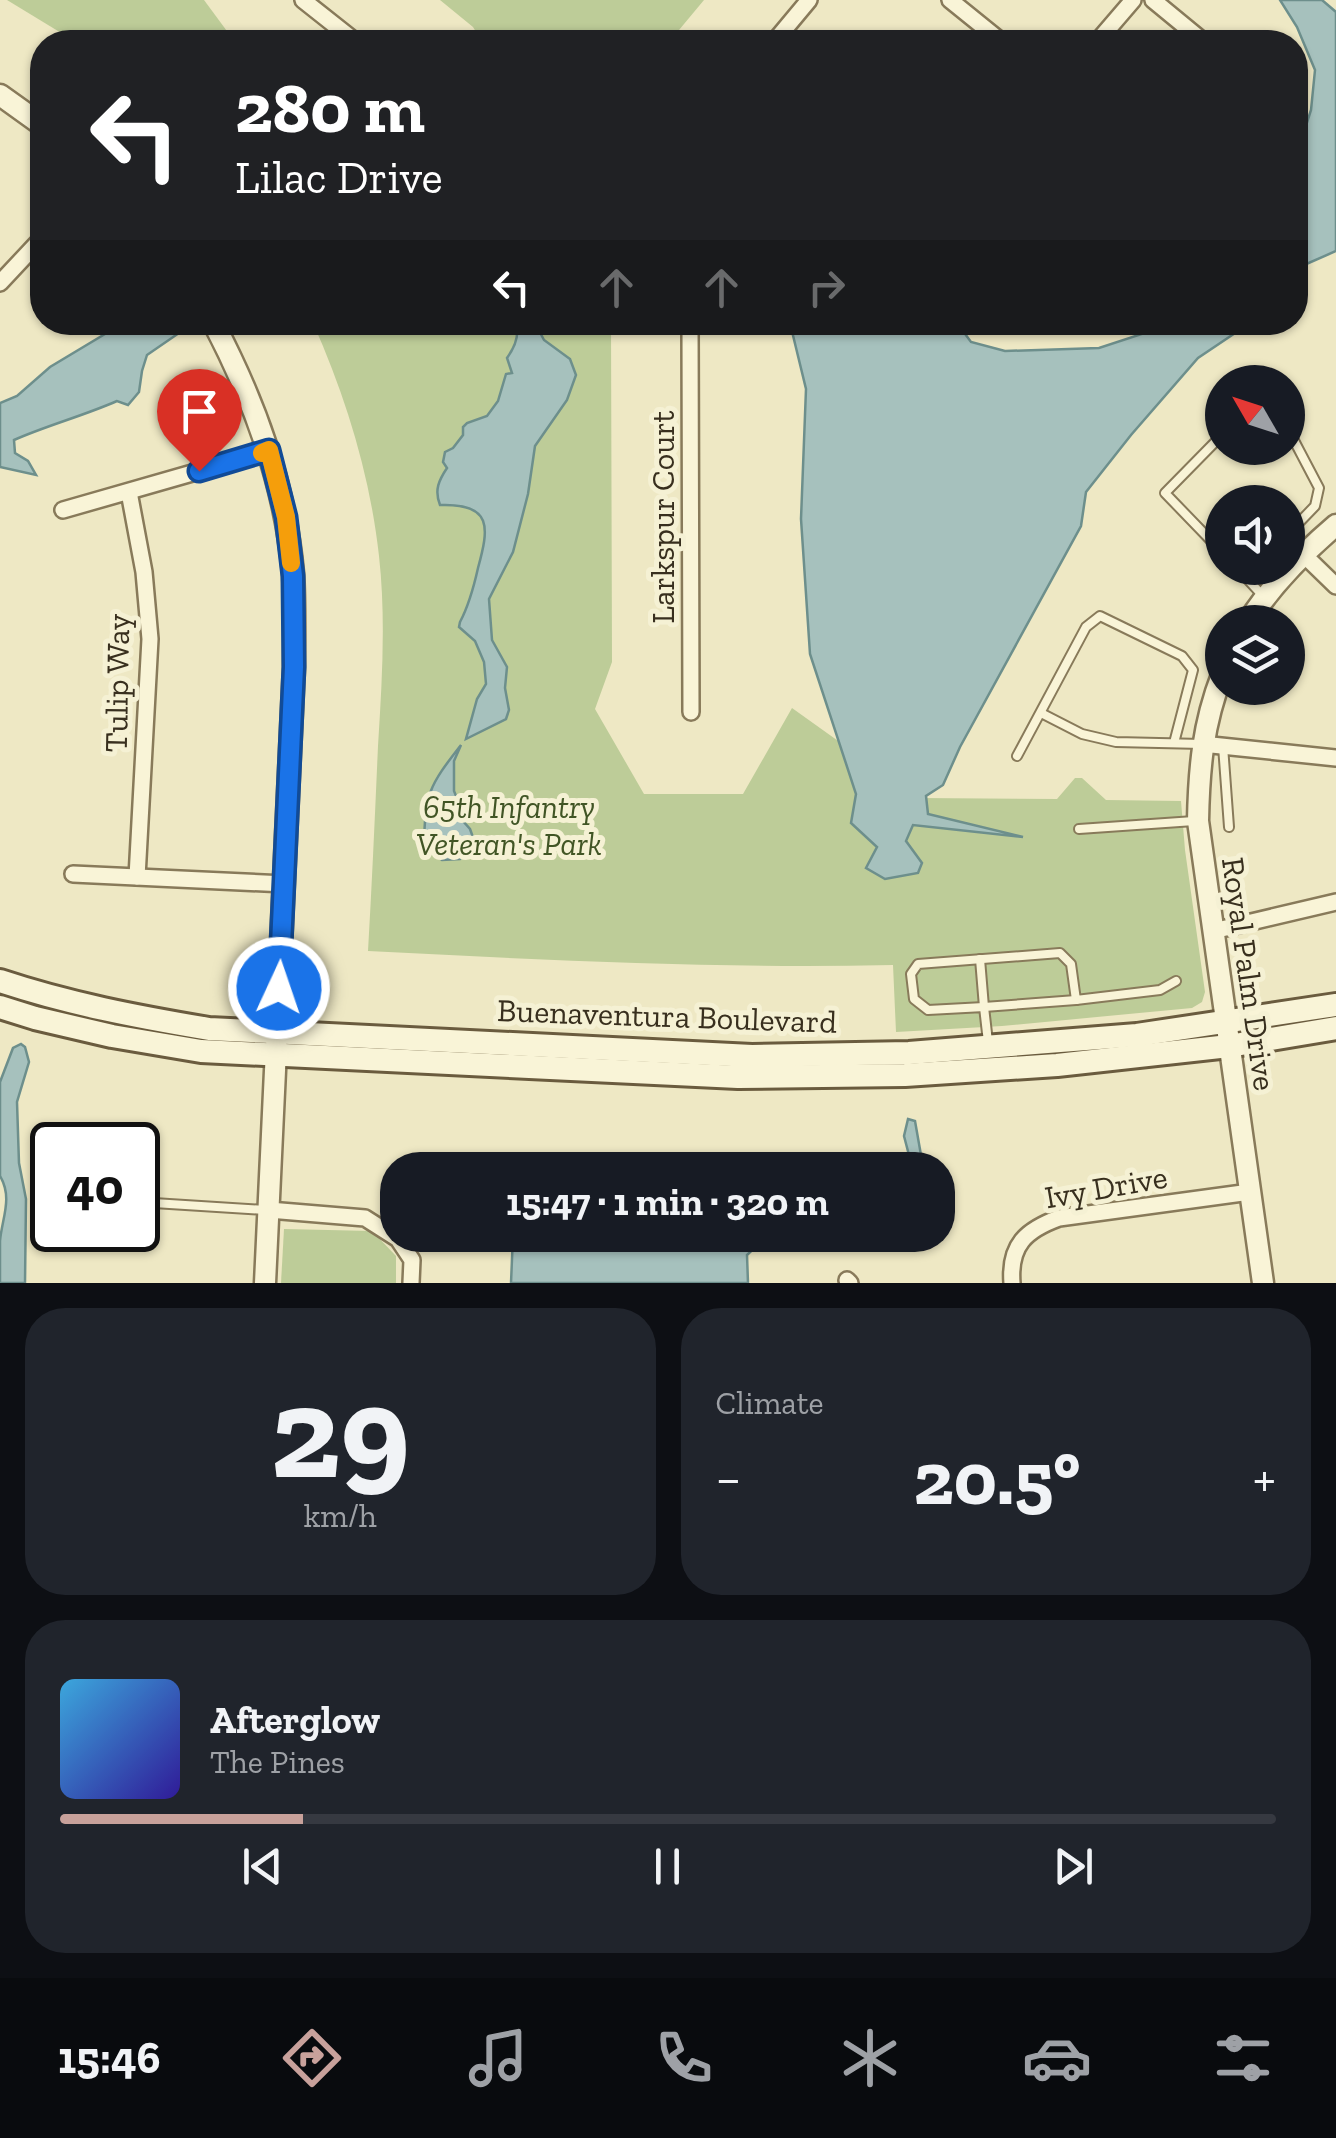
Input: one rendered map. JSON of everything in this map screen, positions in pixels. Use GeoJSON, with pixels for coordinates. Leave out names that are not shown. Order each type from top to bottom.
{"type":"FeatureCollection","features":[{"type":"Feature","properties":{"kind":"main road","name":"Buenaventura Boulevard"},"geometry":{"type":"LineString","coordinates":[[0,981],[128,1015],[276,1044],[738,1078],[1056,1065],[1228,1035],[1336,1006]]}},
{"type":"Feature","properties":{"kind":"main road","name":"Buenaventura Boulevard"},"geometry":{"type":"LineString","coordinates":[[0,1007],[35,1018],[201,1052],[276,1044],[752,1056],[909,1053],[1138,1035],[1228,1035],[1336,1028]]}},
{"type":"Feature","properties":{"kind":"street"},"geometry":{"type":"LineString","coordinates":[[304,0],[341,30]]}},
{"type":"Feature","properties":{"kind":"street"},"geometry":{"type":"LineString","coordinates":[[784,30],[809,0]]}},
{"type":"Feature","properties":{"kind":"street"},"geometry":{"type":"LineString","coordinates":[[950,0],[987,30]]}},
{"type":"Feature","properties":{"kind":"street"},"geometry":{"type":"LineString","coordinates":[[1106,30],[1132,0]]}},
{"type":"Feature","properties":{"kind":"street"},"geometry":{"type":"LineString","coordinates":[[1153,0],[1189,30]]}},
{"type":"Feature","properties":{"kind":"street"},"geometry":{"type":"LineString","coordinates":[[0,95],[30,116]]}},
{"type":"Feature","properties":{"kind":"street"},"geometry":{"type":"LineString","coordinates":[[0,282],[30,251]]}},
{"type":"Feature","properties":{"kind":"street"},"geometry":{"type":"LineString","coordinates":[[220,335],[269,450],[286,517],[293,576],[294,667],[265,1283]]}},
{"type":"Feature","properties":{"kind":"street","name":"Larkspur Court"},"geometry":{"type":"LineString","coordinates":[[690,335],[691,712]]}},
{"type":"Feature","properties":{"kind":"street"},"geometry":{"type":"LineString","coordinates":[[62,510],[269,450]]}},
{"type":"Feature","properties":{"kind":"street","name":"Tulip Way"},"geometry":{"type":"LineString","coordinates":[[129,492],[144,572],[150,639],[137,876]]}},
{"type":"Feature","properties":{"kind":"street"},"geometry":{"type":"LineString","coordinates":[[1305,551],[1336,525]]}},
{"type":"Feature","properties":{"kind":"street"},"geometry":{"type":"LineString","coordinates":[[1305,556],[1336,586]]}},
{"type":"Feature","properties":{"kind":"street"},"geometry":{"type":"LineString","coordinates":[[1259,605],[1274,585]]}},
{"type":"Feature","properties":{"kind":"street","name":"Royal Palm Drive"},"geometry":{"type":"LineString","coordinates":[[1212,705],[1212,745],[1198,821],[1262,1283]]}},
{"type":"Feature","properties":{"kind":"street"},"geometry":{"type":"LineString","coordinates":[[1212,745],[1336,758]]}},
{"type":"Feature","properties":{"kind":"street"},"geometry":{"type":"LineString","coordinates":[[73,874],[285,884]]}},
{"type":"Feature","properties":{"kind":"street"},"geometry":{"type":"LineString","coordinates":[[1213,931],[1336,902]]}},
{"type":"Feature","properties":{"kind":"street","name":"Ivy Drive"},"geometry":{"type":"LineString","coordinates":[[1012,1283],[1014,1254],[1024,1237],[1038,1225],[1059,1218],[1250,1192]]}},
{"type":"Feature","properties":{"kind":"street"},"geometry":{"type":"LineString","coordinates":[[269,1210],[365,1218],[398,1239],[412,1260],[411,1283]]}},
{"type":"Feature","properties":{"kind":"lane"},"geometry":{"type":"LineString","coordinates":[[1205,453],[1165,494],[1205,535]]}},
{"type":"Feature","properties":{"kind":"lane"},"geometry":{"type":"LineString","coordinates":[[1305,461],[1319,488],[1316,506],[1305,517]]}},
{"type":"Feature","properties":{"kind":"lane"},"geometry":{"type":"LineString","coordinates":[[1254,585],[1264,597]]}},
{"type":"Feature","properties":{"kind":"lane"},"geometry":{"type":"LineString","coordinates":[[1017,756],[1086,626],[1100,616],[1182,656],[1193,670],[1174,744]]}},
{"type":"Feature","properties":{"kind":"lane"},"geometry":{"type":"LineString","coordinates":[[1041,712],[1082,734],[1116,742],[1212,745],[1229,827]]}},
{"type":"Feature","properties":{"kind":"lane"},"geometry":{"type":"LineString","coordinates":[[1079,828],[1198,821]]}},
{"type":"Feature","properties":{"kind":"lane"},"geometry":{"type":"LineString","coordinates":[[1076,1000],[1071,964],[1060,953],[918,964],[911,974],[914,999],[928,1010],[1076,1000],[1160,990],[1176,981]]}},
{"type":"Feature","properties":{"kind":"lane"},"geometry":{"type":"LineString","coordinates":[[980,960],[989,1047]]}},
{"type":"Feature","properties":{"kind":"lane"},"geometry":{"type":"LineString","coordinates":[[160,1203],[269,1210]]}},
{"type":"Feature","properties":{"kind":"green space"},"geometry":{"type":"Polygon","coordinates":[[[7,0],[204,0],[226,30],[56,30],[7,0]]]}},
{"type":"Feature","properties":{"kind":"green space"},"geometry":{"type":"Polygon","coordinates":[[[440,0],[704,0],[679,30],[473,27],[440,0]]]}},
{"type":"Feature","properties":{"kind":"green space","name":"65th Infantry Veteran's Park"},"geometry":{"type":"Polygon","coordinates":[[[318,335],[611,335],[612,662],[595,709],[644,794],[743,794],[792,708],[918,798],[1057,799],[1075,778],[1082,778],[1106,800],[1181,801],[1205,992],[1202,1002],[1192,1008],[896,1032],[893,965],[696,965],[368,951],[382,674],[381,580],[363,466],[318,335]]]}},
{"type":"Feature","properties":{"kind":"green space"},"geometry":{"type":"Polygon","coordinates":[[[284,1229],[372,1231],[380,1239],[380,1252],[396,1256],[396,1283],[281,1283],[284,1229]]]}},
{"type":"Feature","properties":{"kind":"water"},"geometry":{"type":"Polygon","coordinates":[[[1280,0],[1322,0],[1336,12],[1336,251],[1308,263],[1308,119],[1315,70],[1308,53],[1308,30],[1297,27],[1280,0]]]}},
{"type":"Feature","properties":{"kind":"water"},"geometry":{"type":"Polygon","coordinates":[[[103,335],[176,335],[147,355],[139,392],[128,405],[117,401],[14,440],[15,453],[28,461],[36,475],[0,467],[0,403],[17,396],[50,367],[103,335]]]}},
{"type":"Feature","properties":{"kind":"water"},"geometry":{"type":"Polygon","coordinates":[[[541,335],[570,359],[576,375],[567,400],[535,446],[513,552],[489,599],[492,640],[507,667],[509,710],[506,719],[466,739],[477,699],[486,684],[484,662],[475,641],[459,627],[475,582],[485,530],[483,521],[470,508],[440,505],[437,490],[447,468],[443,462],[445,452],[463,435],[467,423],[487,416],[498,401],[506,374],[512,373],[507,358],[517,337],[541,335]]]}},
{"type":"Feature","properties":{"kind":"water"},"geometry":{"type":"Polygon","coordinates":[[[793,335],[966,335],[971,342],[1005,351],[1099,348],[1139,335],[1232,335],[1198,358],[1086,492],[1081,526],[943,785],[926,796],[928,814],[1023,837],[913,825],[906,841],[922,863],[918,873],[885,879],[866,868],[877,847],[851,823],[856,794],[810,654],[801,519],[806,389],[793,335]]]}},
{"type":"Feature","properties":{"kind":"water"},"geometry":{"type":"Polygon","coordinates":[[[461,745],[454,761],[454,791],[462,820],[475,843],[460,859],[442,860],[424,846],[426,814],[435,781],[461,745]]]}},
{"type":"Feature","properties":{"kind":"water"},"geometry":{"type":"Polygon","coordinates":[[[21,1044],[29,1062],[17,1102],[19,1163],[26,1199],[25,1283],[0,1283],[0,1241],[6,1200],[0,1176],[0,1082],[13,1048],[21,1044]]]}},
{"type":"Feature","properties":{"kind":"water"},"geometry":{"type":"Polygon","coordinates":[[[908,1119],[915,1121],[920,1152],[908,1152],[904,1136],[908,1119]]]}},
{"type":"Feature","properties":{"kind":"water"},"geometry":{"type":"Polygon","coordinates":[[[512,1252],[750,1252],[748,1283],[511,1283],[512,1252]]]}},
{"type":"Feature","properties":{"kind":"slow traffic"},"geometry":{"type":"LineString","coordinates":[[262,453],[269,450],[286,517],[291,563]]}},
{"type":"Feature","properties":{"kind":"route"},"geometry":{"type":"LineString","coordinates":[[199,471],[269,450],[286,517],[293,576],[294,667],[279,988]]}}]}
